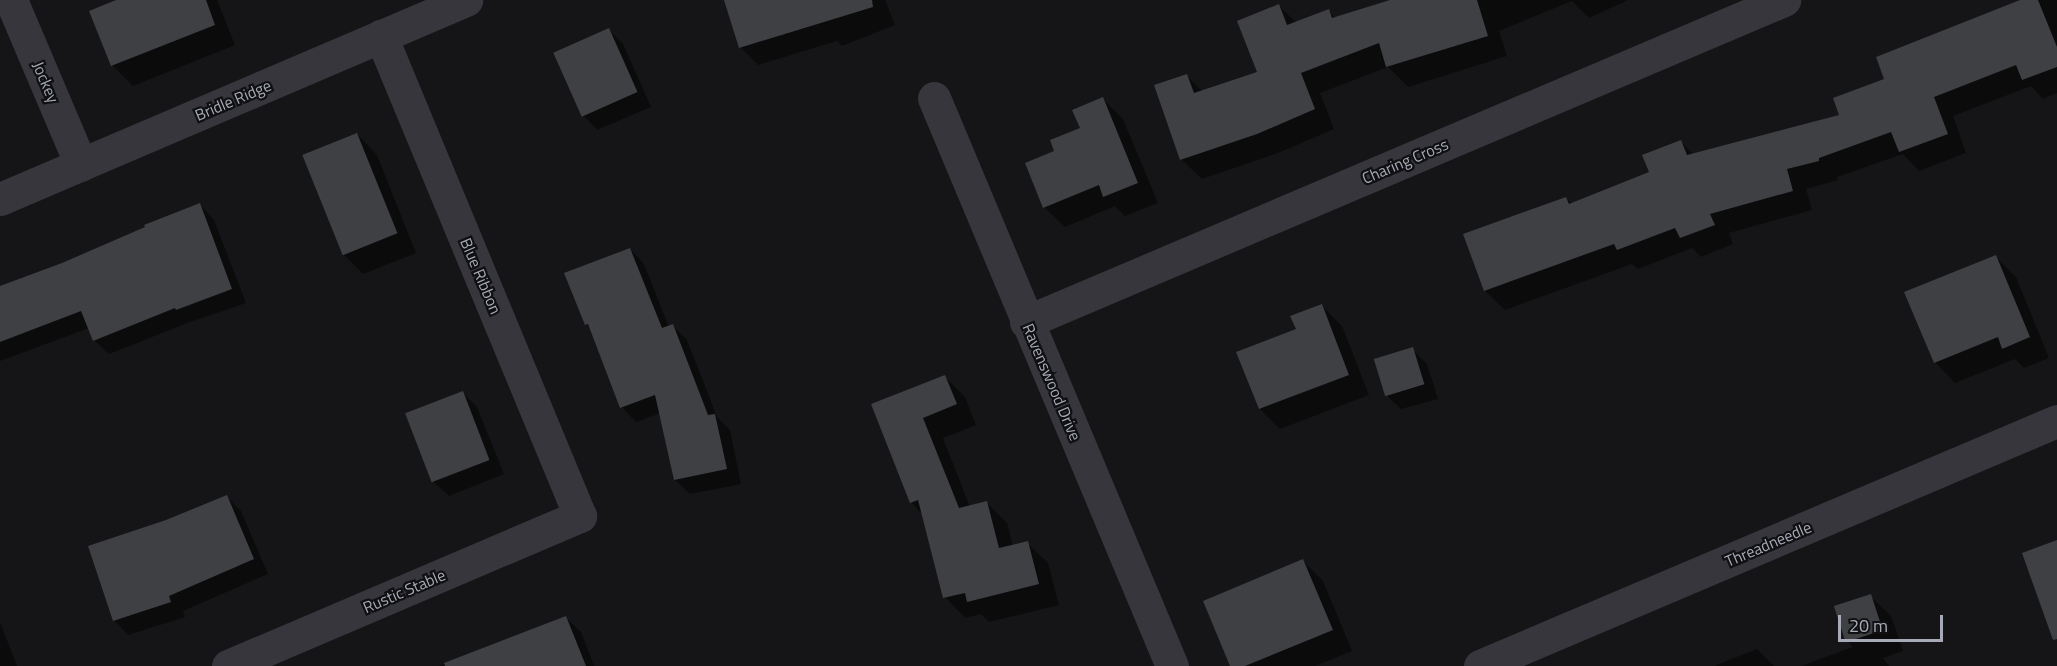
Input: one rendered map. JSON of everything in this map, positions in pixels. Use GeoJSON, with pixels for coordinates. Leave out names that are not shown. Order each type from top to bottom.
{"type":"FeatureCollection","features":[{"type":"Feature","properties":{"kind":"street","name":"Jockey"},"geometry":{"type":"LineString","coordinates":[[11,0],[81,165]]}},
{"type":"Feature","properties":{"kind":"street","name":"Bridle Ridge"},"geometry":{"type":"LineString","coordinates":[[0,199],[466,0]]}},
{"type":"Feature","properties":{"kind":"street","name":"Charing Cross"},"geometry":{"type":"LineString","coordinates":[[1026,322],[1784,0]]}},
{"type":"Feature","properties":{"kind":"street","name":"Blue Ribbon"},"geometry":{"type":"LineString","coordinates":[[381,36],[580,516]]}},
{"type":"Feature","properties":{"kind":"street","name":"Ravenswood Drive"},"geometry":{"type":"LineString","coordinates":[[934,98],[1172,666]]}},
{"type":"Feature","properties":{"kind":"street","name":"Threadneedle"},"geometry":{"type":"LineString","coordinates":[[1480,666],[2057,421]]}},
{"type":"Feature","properties":{"kind":"street","name":"Rustic Stable"},"geometry":{"type":"LineString","coordinates":[[228,666],[580,516]]}},
{"type":"Feature","properties":{"kind":"building"},"geometry":{"type":"Polygon","coordinates":[[[116,0],[206,0],[215,25],[111,66],[89,11],[116,0]]]}},
{"type":"Feature","properties":{"kind":"building"},"geometry":{"type":"Polygon","coordinates":[[[724,0],[872,0],[873,7],[739,48],[724,0]]]}},
{"type":"Feature","properties":{"kind":"building"},"geometry":{"type":"Polygon","coordinates":[[[1390,0],[1477,0],[1488,36],[1386,67],[1379,43],[1301,73],[1315,109],[1257,134],[1180,160],[1154,85],[1187,74],[1194,93],[1257,72],[1237,21],[1279,4],[1287,25],[1329,9],[1332,18],[1390,0]]]}},
{"type":"Feature","properties":{"kind":"building"},"geometry":{"type":"Polygon","coordinates":[[[2020,0],[2038,0],[2057,47],[2057,67],[2022,80],[2016,65],[1934,97],[1948,134],[1899,152],[1891,132],[1819,158],[1819,161],[1787,169],[1793,191],[1710,214],[1715,225],[1680,238],[1675,228],[1617,250],[1614,244],[1484,291],[1463,234],[1566,197],[1569,204],[1649,172],[1642,155],[1681,140],[1687,155],[1839,115],[1833,98],[1884,79],[1876,57],[2020,0]]]}},
{"type":"Feature","properties":{"kind":"building"},"geometry":{"type":"Polygon","coordinates":[[[609,28],[637,92],[582,117],[553,53],[609,28]]]}},
{"type":"Feature","properties":{"kind":"building"},"geometry":{"type":"Polygon","coordinates":[[[1103,97],[1138,183],[1103,197],[1099,185],[1043,208],[1025,163],[1054,151],[1050,140],[1080,128],[1072,110],[1103,97]]]}},
{"type":"Feature","properties":{"kind":"building"},"geometry":{"type":"Polygon","coordinates":[[[357,133],[397,233],[343,255],[302,155],[357,133]]]}},
{"type":"Feature","properties":{"kind":"building"},"geometry":{"type":"Polygon","coordinates":[[[200,203],[232,289],[176,310],[175,308],[93,341],[81,311],[0,342],[0,286],[62,263],[145,227],[144,225],[200,203]]]}},
{"type":"Feature","properties":{"kind":"building"},"geometry":{"type":"Polygon","coordinates":[[[630,248],[662,328],[673,324],[708,415],[715,414],[727,469],[674,480],[655,395],[620,408],[588,324],[585,325],[564,273],[630,248]]]}},
{"type":"Feature","properties":{"kind":"building"},"geometry":{"type":"Polygon","coordinates":[[[1996,255],[2030,337],[2002,349],[1998,337],[1934,363],[1904,292],[1996,255]]]}},
{"type":"Feature","properties":{"kind":"building"},"geometry":{"type":"Polygon","coordinates":[[[1322,304],[1349,375],[1259,409],[1236,352],[1296,329],[1290,316],[1322,304]]]}},
{"type":"Feature","properties":{"kind":"building"},"geometry":{"type":"Polygon","coordinates":[[[1413,347],[1424,384],[1385,396],[1374,359],[1413,347]]]}},
{"type":"Feature","properties":{"kind":"building"},"geometry":{"type":"Polygon","coordinates":[[[945,375],[957,404],[923,418],[959,508],[987,501],[999,548],[1028,541],[1039,584],[967,602],[965,593],[943,598],[918,500],[910,503],[871,404],[945,375]]]}},
{"type":"Feature","properties":{"kind":"building"},"geometry":{"type":"Polygon","coordinates":[[[463,391],[490,460],[432,482],[405,413],[463,391]]]}},
{"type":"Feature","properties":{"kind":"building"},"geometry":{"type":"Polygon","coordinates":[[[227,495],[254,559],[169,596],[171,602],[113,621],[88,546],[166,520],[227,495]]]}},
{"type":"Feature","properties":{"kind":"building"},"geometry":{"type":"Polygon","coordinates":[[[2057,540],[2057,639],[2053,640],[2022,553],[2057,540]]]}},
{"type":"Feature","properties":{"kind":"building"},"geometry":{"type":"Polygon","coordinates":[[[1303,559],[1333,630],[1245,666],[1230,666],[1203,601],[1303,559]]]}},
{"type":"Feature","properties":{"kind":"building"},"geometry":{"type":"Polygon","coordinates":[[[1871,594],[1883,630],[1846,642],[1834,606],[1871,594]]]}},
{"type":"Feature","properties":{"kind":"building"},"geometry":{"type":"Polygon","coordinates":[[[566,616],[586,666],[445,666],[444,663],[566,616]]]}}]}
